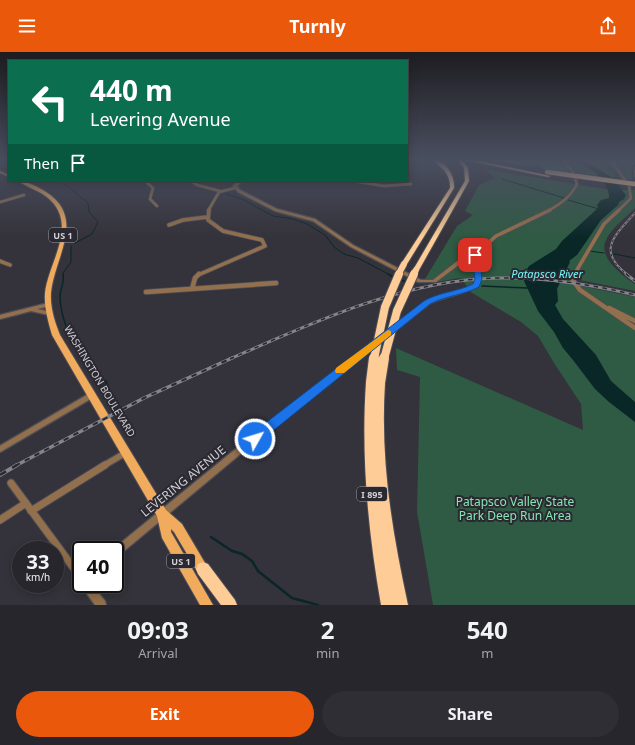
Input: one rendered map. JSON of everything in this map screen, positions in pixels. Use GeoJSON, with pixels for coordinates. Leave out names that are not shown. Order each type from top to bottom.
{"type":"FeatureCollection","features":[{"type":"Feature","properties":{"kind":"highway","name":"I 895"},"geometry":{"type":"LineString","coordinates":[[401,605],[383,499],[378,431],[375,350],[385,303],[394,281],[452,186]]}},
{"type":"Feature","properties":{"kind":"highway","name":"I 895"},"geometry":{"type":"LineString","coordinates":[[388,605],[372,489],[368,442],[376,383],[394,317],[405,288],[465,186]]}},
{"type":"Feature","properties":{"kind":"highway"},"geometry":{"type":"LineString","coordinates":[[616,186],[635,189]]}},
{"type":"Feature","properties":{"kind":"highway"},"geometry":{"type":"LineString","coordinates":[[203,569],[230,605]]}},
{"type":"Feature","properties":{"kind":"main road","name":"WASHINGTON BOULEVARD"},"geometry":{"type":"LineString","coordinates":[[29,186],[51,198],[58,206],[63,216],[64,233],[49,286],[49,313],[56,335],[127,452],[162,514],[166,534],[207,605]]}},
{"type":"Feature","properties":{"kind":"main road","name":"WASHINGTON BOULEVARD"},"geometry":{"type":"LineString","coordinates":[[162,514],[178,528],[223,605]]}},
{"type":"Feature","properties":{"kind":"street"},"geometry":{"type":"LineString","coordinates":[[150,186],[153,188],[150,199],[157,206]]}},
{"type":"Feature","properties":{"kind":"street"},"geometry":{"type":"LineString","coordinates":[[200,186],[220,191],[235,188],[276,210],[314,220],[352,246],[420,281],[434,281],[462,260],[475,255],[495,237],[542,214],[571,195],[576,186]]}},
{"type":"Feature","properties":{"kind":"street"},"geometry":{"type":"LineString","coordinates":[[629,186],[631,198],[604,224],[572,276],[574,284],[585,294],[635,328]]}},
{"type":"Feature","properties":{"kind":"street"},"geometry":{"type":"LineString","coordinates":[[207,217],[208,211],[220,191]]}},
{"type":"Feature","properties":{"kind":"street"},"geometry":{"type":"LineString","coordinates":[[0,202],[24,195]]}},
{"type":"Feature","properties":{"kind":"street"},"geometry":{"type":"LineString","coordinates":[[169,225],[183,220],[207,217]]}},
{"type":"Feature","properties":{"kind":"street"},"geometry":{"type":"LineString","coordinates":[[192,289],[195,278],[198,275],[262,249],[265,245],[264,242],[259,239],[217,228],[207,217]]}},
{"type":"Feature","properties":{"kind":"street","name":"LEVERING AVENUE"},"geometry":{"type":"LineString","coordinates":[[124,546],[427,303],[437,297],[468,289],[476,285],[479,279],[475,255]]}},
{"type":"Feature","properties":{"kind":"street"},"geometry":{"type":"LineString","coordinates":[[0,260],[10,266]]}},
{"type":"Feature","properties":{"kind":"street"},"geometry":{"type":"LineString","coordinates":[[146,292],[276,283]]}},
{"type":"Feature","properties":{"kind":"street"},"geometry":{"type":"LineString","coordinates":[[585,294],[635,321]]}},
{"type":"Feature","properties":{"kind":"street"},"geometry":{"type":"LineString","coordinates":[[0,317],[48,305]]}},
{"type":"Feature","properties":{"kind":"street"},"geometry":{"type":"LineString","coordinates":[[29,310],[49,313]]}},
{"type":"Feature","properties":{"kind":"street"},"geometry":{"type":"LineString","coordinates":[[0,449],[92,395]]}},
{"type":"Feature","properties":{"kind":"street"},"geometry":{"type":"LineString","coordinates":[[30,510],[127,452]]}},
{"type":"Feature","properties":{"kind":"street"},"geometry":{"type":"LineString","coordinates":[[11,483],[72,566]]}},
{"type":"Feature","properties":{"kind":"street"},"geometry":{"type":"LineString","coordinates":[[0,520],[26,503]]}},
{"type":"Feature","properties":{"kind":"street"},"geometry":{"type":"LineString","coordinates":[[92,593],[101,605]]}},
{"type":"Feature","properties":{"kind":"green space","name":"Patapsco Valley State Park Deep Run Area"},"geometry":{"type":"Polygon","coordinates":[[[479,186],[586,186],[611,190],[635,190],[635,208],[620,222],[607,238],[605,252],[612,265],[635,284],[635,291],[574,279],[577,285],[635,297],[635,605],[433,605],[417,512],[420,377],[397,370],[396,348],[583,430],[581,404],[538,336],[521,322],[469,291],[467,286],[460,278],[437,282],[425,279],[457,226],[473,215],[465,211],[479,186]]]}},
{"type":"Feature","properties":{"kind":"water","name":"Patapsco River"},"geometry":{"type":"Polygon","coordinates":[[[606,186],[619,186],[626,195],[618,205],[601,220],[577,255],[569,261],[570,262],[557,289],[558,301],[555,305],[563,319],[596,355],[611,381],[635,402],[635,422],[595,389],[563,348],[554,332],[538,311],[524,281],[524,274],[529,266],[556,249],[562,241],[598,208],[597,205],[601,200],[609,198],[606,186]]]}},
{"type":"Feature","properties":{"kind":"waterway"},"geometry":{"type":"LineString","coordinates":[[67,186],[88,203],[89,212],[98,222],[92,234],[75,243]]}},
{"type":"Feature","properties":{"kind":"waterway"},"geometry":{"type":"LineString","coordinates":[[524,186],[564,198]]}},
{"type":"Feature","properties":{"kind":"waterway"},"geometry":{"type":"LineString","coordinates":[[226,194],[242,199],[273,216],[293,219],[307,224],[325,235],[334,247],[344,254],[358,258],[390,275]]}},
{"type":"Feature","properties":{"kind":"waterway"},"geometry":{"type":"LineString","coordinates":[[568,200],[599,209]]}},
{"type":"Feature","properties":{"kind":"waterway"},"geometry":{"type":"LineString","coordinates":[[71,246],[71,262],[63,273],[60,303],[70,336],[74,344],[84,354]]}},
{"type":"Feature","properties":{"kind":"waterway"},"geometry":{"type":"LineString","coordinates":[[589,251],[604,253]]}},
{"type":"Feature","properties":{"kind":"waterway"},"geometry":{"type":"LineString","coordinates":[[614,254],[635,258]]}},
{"type":"Feature","properties":{"kind":"waterway"},"geometry":{"type":"LineString","coordinates":[[388,274],[395,278]]}},
{"type":"Feature","properties":{"kind":"waterway"},"geometry":{"type":"LineString","coordinates":[[400,280],[408,282]]}},
{"type":"Feature","properties":{"kind":"waterway"},"geometry":{"type":"LineString","coordinates":[[482,286],[528,288]]}},
{"type":"Feature","properties":{"kind":"waterway"},"geometry":{"type":"LineString","coordinates":[[106,381],[111,397]]}},
{"type":"Feature","properties":{"kind":"waterway"},"geometry":{"type":"LineString","coordinates":[[211,537],[232,551],[242,554],[252,561],[258,571],[292,598],[318,605]]}},
{"type":"Feature","properties":{"kind":"railway"},"geometry":{"type":"LineString","coordinates":[[628,275],[618,266],[611,251],[615,236],[635,213]]}},
{"type":"Feature","properties":{"kind":"railway"},"geometry":{"type":"LineString","coordinates":[[626,274],[635,281]]}},
{"type":"Feature","properties":{"kind":"railway"},"geometry":{"type":"LineString","coordinates":[[230,359],[294,331],[360,305],[428,286],[462,281],[515,278],[549,280],[635,295]]}},
{"type":"Feature","properties":{"kind":"railway"},"geometry":{"type":"LineString","coordinates":[[15,466],[144,398],[232,358]]}},
{"type":"Feature","properties":{"kind":"railway"},"geometry":{"type":"LineString","coordinates":[[0,475],[17,465]]}},
{"type":"Feature","properties":{"kind":"slow traffic"},"geometry":{"type":"LineString","coordinates":[[340,371],[388,333]]}},
{"type":"Feature","properties":{"kind":"route"},"geometry":{"type":"LineString","coordinates":[[255,439],[344,367],[432,299],[468,289],[476,285],[479,279],[476,272],[477,258],[475,255]]}}]}
